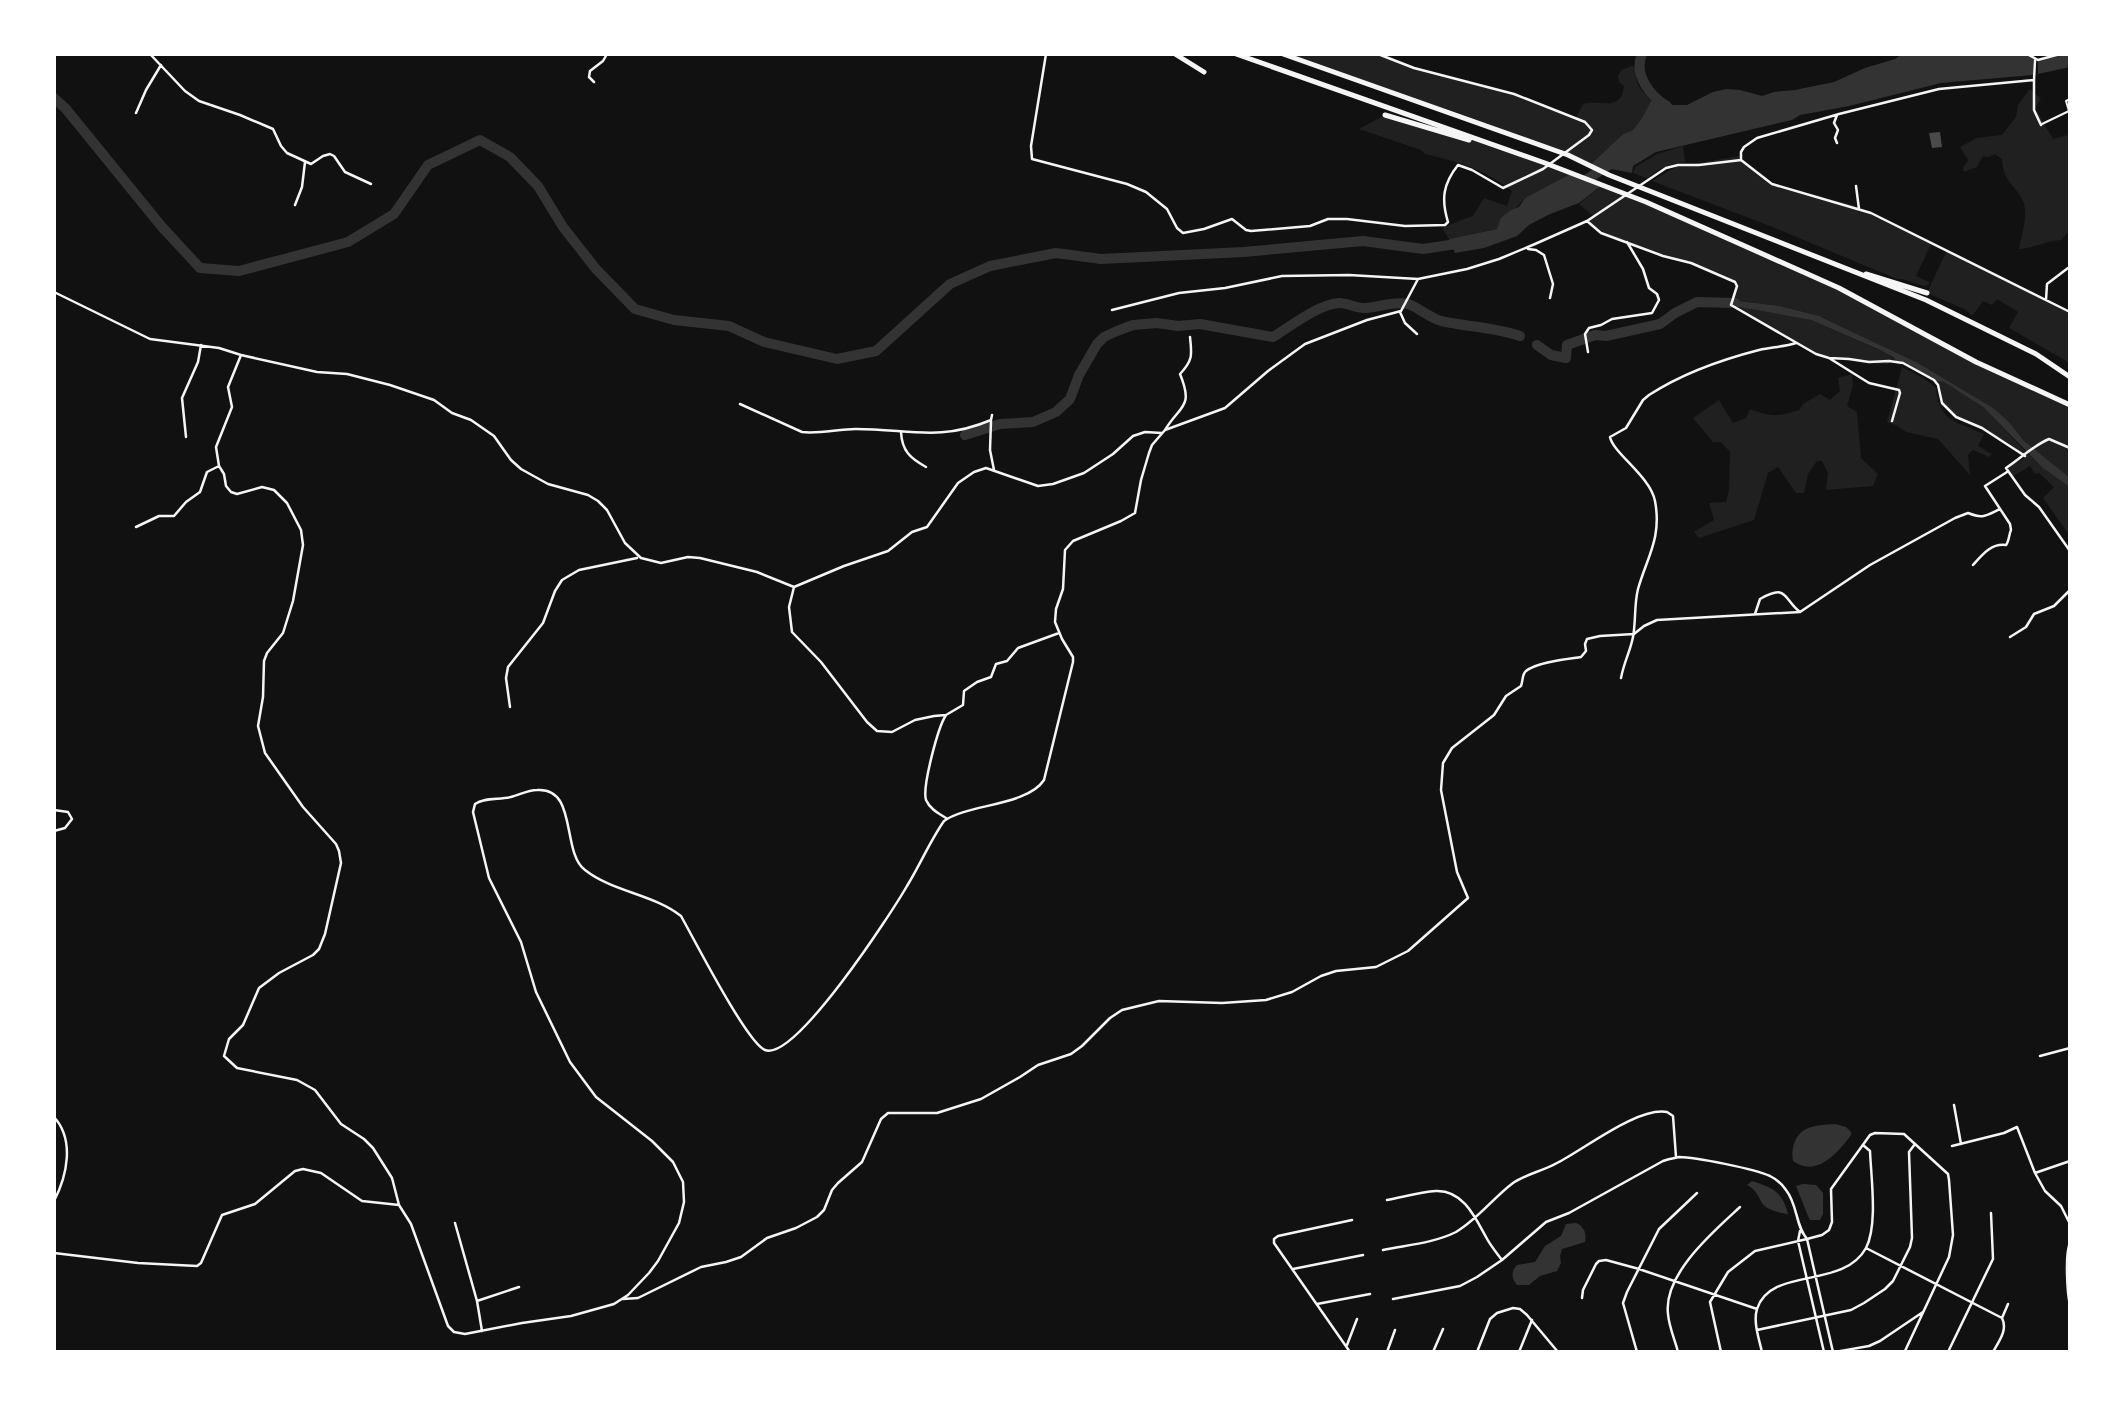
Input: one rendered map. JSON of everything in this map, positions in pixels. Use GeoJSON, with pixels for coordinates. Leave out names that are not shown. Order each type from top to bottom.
{"type":"FeatureCollection","features":[{"type":"Feature","properties":{"kind":"highway"},"geometry":{"type":"LineString","coordinates":[[1175,54],[1204,72]]}},
{"type":"Feature","properties":{"kind":"highway"},"geometry":{"type":"LineString","coordinates":[[1236,54],[1545,163],[1646,202],[1839,288],[1976,362],[2070,405]]}},
{"type":"Feature","properties":{"kind":"highway"},"geometry":{"type":"LineString","coordinates":[[1283,54],[1553,150],[1926,300],[2035,354],[2070,377]]}},
{"type":"Feature","properties":{"kind":"highway"},"geometry":{"type":"LineString","coordinates":[[1385,115],[1489,144]]}},
{"type":"Feature","properties":{"kind":"highway"},"geometry":{"type":"LineString","coordinates":[[1846,270],[1886,279],[1927,293]]}},
{"type":"Feature","properties":{"kind":"street"},"geometry":{"type":"LineString","coordinates":[[150,54],[192,96],[271,128],[287,153],[313,164],[323,156],[334,156],[345,172],[371,184]]}},
{"type":"Feature","properties":{"kind":"street"},"geometry":{"type":"LineString","coordinates":[[594,82],[589,77],[589,72],[603,61],[607,54]]}},
{"type":"Feature","properties":{"kind":"street"},"geometry":{"type":"LineString","coordinates":[[1046,54],[1031,146],[1032,159],[1128,184],[1146,192],[1167,209],[1177,228],[1183,233],[1232,219],[1242,228],[1251,231],[1310,226],[1328,219],[1405,226],[1445,225],[1448,222],[1444,208],[1444,188],[1458,165],[1503,188],[1543,169],[1592,130],[1585,122],[1516,94],[1415,68],[1378,54]]}},
{"type":"Feature","properties":{"kind":"street"},"geometry":{"type":"LineString","coordinates":[[2027,54],[2034,61],[2034,110],[2041,125]]}},
{"type":"Feature","properties":{"kind":"street"},"geometry":{"type":"LineString","coordinates":[[2034,61],[2060,54]]}},
{"type":"Feature","properties":{"kind":"street"},"geometry":{"type":"LineString","coordinates":[[136,113],[161,65]]}},
{"type":"Feature","properties":{"kind":"street"},"geometry":{"type":"LineString","coordinates":[[1741,160],[1744,147],[1757,138],[1837,115],[1939,89],[2035,78]]}},
{"type":"Feature","properties":{"kind":"street"},"geometry":{"type":"LineString","coordinates":[[1837,115],[1834,122],[1838,130],[1835,138],[1837,143]]}},
{"type":"Feature","properties":{"kind":"street"},"geometry":{"type":"LineString","coordinates":[[1111,310],[1179,293],[1225,288],[1282,276],[1349,275],[1418,279],[1467,269],[1524,249],[1587,221],[1666,168],[1741,160],[1772,184],[1871,212],[2070,312]]}},
{"type":"Feature","properties":{"kind":"street"},"geometry":{"type":"LineString","coordinates":[[295,205],[302,187],[305,162]]}},
{"type":"Feature","properties":{"kind":"street"},"geometry":{"type":"LineString","coordinates":[[1856,186],[1859,209]]}},
{"type":"Feature","properties":{"kind":"street"},"geometry":{"type":"LineString","coordinates":[[1587,221],[1601,233],[1690,263],[1735,282],[1737,286],[1731,305],[1869,383],[1899,390],[1892,421]]}},
{"type":"Feature","properties":{"kind":"street"},"geometry":{"type":"LineString","coordinates":[[1588,352],[1586,334],[1589,328],[1612,319],[1652,313],[1659,300],[1657,294],[1649,288],[1647,277],[1627,242]]}},
{"type":"Feature","properties":{"kind":"street"},"geometry":{"type":"LineString","coordinates":[[1524,249],[1544,254],[1553,284],[1550,298]]}},
{"type":"Feature","properties":{"kind":"street"},"geometry":{"type":"LineString","coordinates":[[2046,300],[2047,284],[2069,268]]}},
{"type":"Feature","properties":{"kind":"street"},"geometry":{"type":"LineString","coordinates":[[510,707],[506,678],[508,667],[543,623],[555,591],[570,574],[639,557],[659,563],[688,556],[757,572],[794,587],[888,551],[912,532],[927,527],[963,477],[980,469],[994,470],[1038,486],[1053,484],[1084,473],[1116,452],[1133,436],[1145,432],[1164,432],[1225,408],[1268,370],[1305,344],[1401,310],[1418,279]]}},
{"type":"Feature","properties":{"kind":"street"},"geometry":{"type":"LineString","coordinates":[[54,292],[145,337],[228,350],[317,372],[347,374],[395,386],[437,401],[449,411],[469,418],[494,436],[521,469],[548,484],[588,495],[598,501],[607,510],[622,539],[639,557]]}},
{"type":"Feature","properties":{"kind":"street"},"geometry":{"type":"LineString","coordinates":[[1401,310],[1405,323],[1417,334]]}},
{"type":"Feature","properties":{"kind":"street"},"geometry":{"type":"LineString","coordinates":[[614,1304],[628,1295],[658,1261],[681,1216],[684,1202],[683,1182],[677,1168],[662,1150],[596,1097],[569,1062],[536,992],[521,942],[489,878],[473,812],[475,804],[480,800],[505,798],[535,790],[545,790],[555,796],[565,811],[576,862],[594,876],[667,907],[681,916],[743,1026],[761,1048],[771,1052],[779,1049],[799,1032],[836,990],[892,911],[946,819],[999,804],[1037,788],[1044,780],[1073,662],[1055,618],[1063,589],[1064,558],[1068,545],[1135,513],[1152,445],[1184,407],[1186,397],[1180,374],[1192,358],[1190,337]]}},
{"type":"Feature","properties":{"kind":"street"},"geometry":{"type":"LineString","coordinates":[[1622,678],[1624,661],[1633,634],[1638,591],[1654,548],[1657,512],[1652,492],[1632,464],[1611,443],[1610,436],[1626,428],[1649,395],[1701,368],[1796,343]]}},
{"type":"Feature","properties":{"kind":"street"},"geometry":{"type":"LineString","coordinates":[[186,437],[182,398],[196,367],[201,345]]}},
{"type":"Feature","properties":{"kind":"street"},"geometry":{"type":"LineString","coordinates":[[241,355],[228,387],[231,410],[216,447],[219,466],[226,486],[234,493],[240,494],[262,487],[274,490],[287,503],[301,530],[303,545],[293,601],[282,633],[267,653],[263,664],[263,697],[258,726],[265,753],[298,802],[336,844],[341,860],[327,925],[318,950],[259,988],[245,1021],[229,1039],[225,1056],[237,1068],[286,1077],[312,1088],[341,1124],[370,1144],[392,1178],[399,1205],[411,1224],[448,1326],[454,1332],[465,1334],[511,1324],[571,1316],[623,1299],[638,1298],[701,1267],[741,1257],[767,1238],[817,1217],[824,1210],[832,1190],[863,1162],[881,1119],[888,1113],[937,1112],[981,1099],[1038,1065],[1071,1054],[1110,1017],[1122,1010],[1159,1001],[1222,1003],[1276,998],[1336,971],[1376,967],[1408,951],[1468,898],[1457,872],[1441,790],[1443,763],[1452,748],[1497,712],[1506,696],[1521,686],[1528,670],[1564,659],[1581,657],[1586,651],[1587,639],[1633,634],[1657,620],[1800,612],[1870,565],[1955,517],[1968,513],[1978,518],[2000,509]]}},
{"type":"Feature","properties":{"kind":"street"},"geometry":{"type":"LineString","coordinates":[[1829,358],[1903,363],[1934,380],[1938,385],[1942,403],[1956,417],[1982,428],[2026,455]]}},
{"type":"Feature","properties":{"kind":"street"},"geometry":{"type":"LineString","coordinates":[[740,404],[802,432],[818,433],[859,429],[901,433],[951,432],[972,428],[991,419],[990,450],[994,470]]}},
{"type":"Feature","properties":{"kind":"street"},"geometry":{"type":"LineString","coordinates":[[901,433],[901,440],[908,455],[926,467]]}},
{"type":"Feature","properties":{"kind":"street"},"geometry":{"type":"LineString","coordinates":[[2070,448],[2049,439],[2006,468],[2025,495],[2039,507],[2070,551]]}},
{"type":"Feature","properties":{"kind":"street"},"geometry":{"type":"LineString","coordinates":[[136,527],[159,516],[174,516],[186,502],[200,492],[207,472],[219,466]]}},
{"type":"Feature","properties":{"kind":"street"},"geometry":{"type":"LineString","coordinates":[[1973,565],[1989,549],[2007,544],[2011,527],[1985,486],[2007,472]]}},
{"type":"Feature","properties":{"kind":"street"},"geometry":{"type":"LineString","coordinates":[[794,587],[789,607],[790,627],[794,635],[821,662],[872,727],[887,733],[915,720],[946,715],[964,705],[964,692],[967,688],[992,676],[995,664],[1007,661],[1018,648],[1059,633]]}},
{"type":"Feature","properties":{"kind":"street"},"geometry":{"type":"LineString","coordinates":[[2010,637],[2021,631],[2034,614],[2054,606],[2070,590]]}},
{"type":"Feature","properties":{"kind":"street"},"geometry":{"type":"LineString","coordinates":[[1755,614],[1760,599],[1779,592],[1786,595],[1800,612]]}},
{"type":"Feature","properties":{"kind":"street"},"geometry":{"type":"LineString","coordinates":[[946,715],[940,725],[924,789],[930,807],[946,819]]}},
{"type":"Feature","properties":{"kind":"street"},"geometry":{"type":"LineString","coordinates":[[54,810],[68,812],[72,819],[65,828],[54,831]]}},
{"type":"Feature","properties":{"kind":"street"},"geometry":{"type":"LineString","coordinates":[[2039,1056],[2070,1048]]}},
{"type":"Feature","properties":{"kind":"street"},"geometry":{"type":"LineString","coordinates":[[1954,1105],[1961,1143]]}},
{"type":"Feature","properties":{"kind":"street"},"geometry":{"type":"LineString","coordinates":[[1383,1250],[1442,1238],[1465,1226],[1524,1176],[1557,1163],[1649,1112],[1667,1112],[1673,1116],[1676,1157]]}},
{"type":"Feature","properties":{"kind":"street"},"geometry":{"type":"LineString","coordinates":[[54,1117],[62,1128],[67,1146],[62,1180],[54,1201]]}},
{"type":"Feature","properties":{"kind":"street"},"geometry":{"type":"LineString","coordinates":[[1952,1146],[2004,1133],[2017,1127],[2035,1173],[2045,1191],[2061,1206],[2070,1224]]}},
{"type":"Feature","properties":{"kind":"street"},"geometry":{"type":"LineString","coordinates":[[1721,1352],[1710,1302],[1728,1272],[1755,1251],[1822,1235],[1829,1230],[1832,1222],[1831,1189],[1870,1135],[1875,1133],[1904,1134],[1948,1174],[1952,1247],[1950,1257],[1905,1351]]}},
{"type":"Feature","properties":{"kind":"street"},"geometry":{"type":"LineString","coordinates":[[1757,1330],[1851,1310],[1885,1289],[1893,1280],[1912,1238],[1909,1152],[1915,1144]]}},
{"type":"Feature","properties":{"kind":"street"},"geometry":{"type":"LineString","coordinates":[[1762,1352],[1757,1330],[1757,1309],[1765,1297],[1776,1288],[1836,1272],[1858,1258],[1866,1248],[1871,1235],[1872,1216],[1870,1151],[1863,1146]]}},
{"type":"Feature","properties":{"kind":"street"},"geometry":{"type":"LineString","coordinates":[[1393,1299],[1460,1286],[1502,1260],[1546,1222],[1569,1213],[1663,1161],[1676,1157],[1690,1158],[1769,1176],[1781,1183],[1788,1193],[1794,1204],[1800,1231],[1798,1241],[1824,1352]]}},
{"type":"Feature","properties":{"kind":"street"},"geometry":{"type":"LineString","coordinates":[[2035,1173],[2070,1161]]}},
{"type":"Feature","properties":{"kind":"street"},"geometry":{"type":"LineString","coordinates":[[54,1253],[138,1263],[197,1266],[201,1263],[222,1215],[256,1204],[300,1169],[321,1173],[362,1200],[399,1205]]}},
{"type":"Feature","properties":{"kind":"street"},"geometry":{"type":"LineString","coordinates":[[1387,1200],[1435,1191],[1446,1192],[1467,1206],[1502,1260]]}},
{"type":"Feature","properties":{"kind":"street"},"geometry":{"type":"LineString","coordinates":[[1637,1352],[1623,1303],[1659,1229],[1697,1193]]}},
{"type":"Feature","properties":{"kind":"street"},"geometry":{"type":"LineString","coordinates":[[1678,1352],[1668,1314],[1670,1294],[1694,1250],[1740,1207]]}},
{"type":"Feature","properties":{"kind":"street"},"geometry":{"type":"LineString","coordinates":[[1948,1352],[1993,1259],[1991,1213]]}},
{"type":"Feature","properties":{"kind":"street"},"geometry":{"type":"LineString","coordinates":[[1350,1352],[1274,1243],[1274,1239],[1352,1220]]}},
{"type":"Feature","properties":{"kind":"street"},"geometry":{"type":"LineString","coordinates":[[455,1223],[477,1301],[482,1331]]}},
{"type":"Feature","properties":{"kind":"street"},"geometry":{"type":"LineString","coordinates":[[1800,1231],[1807,1239],[1834,1352],[1869,1346],[1880,1341],[1924,1311]]}},
{"type":"Feature","properties":{"kind":"street"},"geometry":{"type":"LineString","coordinates":[[2070,1243],[2067,1251],[2067,1291],[2070,1305]]}},
{"type":"Feature","properties":{"kind":"street"},"geometry":{"type":"LineString","coordinates":[[1866,1248],[2002,1318],[2005,1330],[1993,1352]]}},
{"type":"Feature","properties":{"kind":"street"},"geometry":{"type":"LineString","coordinates":[[1293,1269],[1363,1255]]}},
{"type":"Feature","properties":{"kind":"street"},"geometry":{"type":"LineString","coordinates":[[1583,1298],[1583,1290],[1599,1261],[1606,1260],[1757,1309]]}},
{"type":"Feature","properties":{"kind":"street"},"geometry":{"type":"LineString","coordinates":[[477,1301],[519,1287]]}},
{"type":"Feature","properties":{"kind":"street"},"geometry":{"type":"LineString","coordinates":[[1317,1304],[1370,1294]]}},
{"type":"Feature","properties":{"kind":"street"},"geometry":{"type":"LineString","coordinates":[[2002,1318],[2008,1304]]}},
{"type":"Feature","properties":{"kind":"street"},"geometry":{"type":"LineString","coordinates":[[1477,1352],[1490,1319],[1497,1313],[1513,1308],[1520,1309],[1532,1320],[1558,1352]]}},
{"type":"Feature","properties":{"kind":"street"},"geometry":{"type":"LineString","coordinates":[[1347,1345],[1357,1318]]}},
{"type":"Feature","properties":{"kind":"street"},"geometry":{"type":"LineString","coordinates":[[1519,1352],[1532,1320]]}},
{"type":"Feature","properties":{"kind":"street"},"geometry":{"type":"LineString","coordinates":[[1433,1352],[1443,1329]]}},
{"type":"Feature","properties":{"kind":"street"},"geometry":{"type":"LineString","coordinates":[[1387,1352],[1395,1330]]}},
{"type":"Feature","properties":{"kind":"lane"},"geometry":{"type":"LineString","coordinates":[[2041,125],[2069,112],[2066,102],[2070,99]]}},
{"type":"Feature","properties":{"kind":"shaded area"},"geometry":{"type":"Polygon","coordinates":[[[1283,54],[1375,54],[1414,68],[1516,94],[1576,118],[1583,104],[1619,100],[1624,86],[1619,82],[1618,76],[1621,70],[1632,66],[1637,67],[1637,83],[1651,101],[1633,130],[1623,134],[1590,165],[1283,54]]]}},
{"type":"Feature","properties":{"kind":"shaded area"},"geometry":{"type":"Polygon","coordinates":[[[2026,54],[2033,58],[2033,75],[1941,83],[1800,115],[1792,120],[1656,152],[1633,166],[1632,173],[1590,165],[1623,134],[1633,130],[1651,101],[1657,99],[1673,105],[1687,105],[1713,92],[1726,89],[1762,96],[1834,82],[1901,55],[2026,54]]]}},
{"type":"Feature","properties":{"kind":"shaded area"},"geometry":{"type":"Polygon","coordinates":[[[2070,54],[2070,67],[2038,74],[2038,62],[2070,54]]]}},
{"type":"Feature","properties":{"kind":"shaded area"},"geometry":{"type":"Polygon","coordinates":[[[2030,89],[2041,99],[2035,108],[2053,139],[2067,135],[2070,140],[2070,230],[2061,240],[2019,249],[2025,221],[2024,204],[2005,174],[2002,159],[1995,154],[1983,156],[1977,167],[1964,172],[1963,168],[1968,160],[1960,147],[1977,138],[2002,135],[2016,117],[2018,105],[2030,89]]]}},
{"type":"Feature","properties":{"kind":"shaded area"},"geometry":{"type":"Polygon","coordinates":[[[1385,115],[1486,144],[1572,173],[1525,198],[1497,229],[1449,239],[1442,228],[1473,216],[1484,198],[1507,206],[1512,191],[1471,167],[1425,154],[1421,150],[1359,129],[1385,115]]]}},
{"type":"Feature","properties":{"kind":"shaded area"},"geometry":{"type":"Polygon","coordinates":[[[1683,146],[1685,162],[1665,167],[1648,179],[1633,173],[1635,167],[1657,154],[1683,146]]]}},
{"type":"Feature","properties":{"kind":"shaded area"},"geometry":{"type":"Polygon","coordinates":[[[1739,156],[1769,182],[1859,207],[1932,242],[1916,276],[1929,284],[1926,286],[1897,279],[1652,181],[1676,167],[1739,156]]]}},
{"type":"Feature","properties":{"kind":"shaded area"},"geometry":{"type":"Polygon","coordinates":[[[1572,173],[1602,185],[1579,203],[1529,225],[1517,236],[1484,248],[1455,253],[1449,239],[1497,229],[1501,218],[1519,207],[1525,198],[1572,173]]]}},
{"type":"Feature","properties":{"kind":"shaded area"},"geometry":{"type":"Polygon","coordinates":[[[1602,185],[1839,288],[1975,362],[2070,405],[2070,536],[2043,498],[2054,487],[2039,473],[2035,474],[2030,466],[2012,477],[2009,464],[2024,459],[2007,442],[1949,411],[1940,397],[1936,381],[1944,382],[1983,407],[2029,455],[2034,450],[2009,422],[1992,408],[1918,363],[1819,316],[1780,306],[1733,300],[1737,286],[1735,282],[1695,265],[1610,236],[1587,221],[1593,216],[1579,204],[1602,185]]]}},
{"type":"Feature","properties":{"kind":"shaded area"},"geometry":{"type":"Polygon","coordinates":[[[1947,250],[2070,312],[2070,363],[2009,328],[2018,312],[1997,299],[1992,305],[1983,301],[1972,316],[1966,310],[1927,293],[1947,250]]]}},
{"type":"Feature","properties":{"kind":"shaded area"},"geometry":{"type":"Polygon","coordinates":[[[1722,299],[1780,306],[1819,316],[1918,363],[1993,408],[2024,441],[2070,478],[2070,487],[2043,468],[1983,407],[1944,382],[1936,381],[1880,350],[1811,320],[1723,304],[1722,299]]]}},
{"type":"Feature","properties":{"kind":"shaded area"},"geometry":{"type":"Polygon","coordinates":[[[1731,305],[1811,320],[1888,354],[1896,361],[1891,360],[1888,364],[1874,363],[1816,354],[1731,305]]]}},
{"type":"Feature","properties":{"kind":"shaded area"},"geometry":{"type":"Polygon","coordinates":[[[1902,367],[1936,388],[1941,408],[1951,419],[1984,434],[1978,446],[1992,454],[1989,457],[1973,450],[1968,455],[1970,475],[1938,439],[1906,432],[1887,422],[1902,367]]]}},
{"type":"Feature","properties":{"kind":"shaded area"},"geometry":{"type":"Polygon","coordinates":[[[1852,374],[1853,385],[1847,406],[1857,412],[1861,458],[1878,474],[1873,486],[1826,490],[1828,473],[1822,461],[1817,461],[1808,474],[1804,493],[1796,493],[1778,467],[1768,473],[1754,520],[1699,538],[1694,532],[1714,520],[1709,503],[1726,502],[1730,452],[1721,442],[1713,442],[1693,418],[1719,400],[1733,423],[1746,418],[1750,409],[1774,415],[1799,410],[1803,404],[1820,394],[1830,400],[1840,391],[1838,378],[1852,374]]]}},
{"type":"Feature","properties":{"kind":"shaded area"},"geometry":{"type":"Polygon","coordinates":[[[1836,1124],[1846,1127],[1851,1135],[1833,1156],[1810,1167],[1793,1161],[1794,1144],[1801,1133],[1811,1127],[1836,1124]]]}},
{"type":"Feature","properties":{"kind":"shaded area"},"geometry":{"type":"Polygon","coordinates":[[[1752,1181],[1776,1191],[1788,1214],[1774,1211],[1764,1205],[1747,1185],[1752,1181]]]}},
{"type":"Feature","properties":{"kind":"shaded area"},"geometry":{"type":"Polygon","coordinates":[[[1816,1185],[1823,1193],[1823,1214],[1820,1220],[1810,1220],[1808,1216],[1796,1186],[1816,1185]]]}},
{"type":"Feature","properties":{"kind":"shaded area"},"geometry":{"type":"Polygon","coordinates":[[[1576,1223],[1584,1231],[1585,1242],[1562,1249],[1561,1263],[1557,1271],[1540,1276],[1529,1285],[1517,1285],[1512,1275],[1517,1265],[1535,1262],[1545,1246],[1561,1236],[1566,1224],[1576,1223]]]}},
{"type":"Feature","properties":{"kind":"building"},"geometry":{"type":"Polygon","coordinates":[[[1940,132],[1942,147],[1932,148],[1929,133],[1940,132]]]}},
{"type":"Feature","properties":{"kind":"waterway"},"geometry":{"type":"LineString","coordinates":[[1642,54],[1640,70],[1645,84],[1655,97],[1667,106]]}},
{"type":"Feature","properties":{"kind":"waterway"},"geometry":{"type":"LineString","coordinates":[[54,98],[66,109],[162,227],[200,268],[239,271],[348,242],[394,214],[428,165],[480,140],[510,157],[538,186],[563,227],[596,269],[635,309],[674,320],[729,326],[764,342],[837,359],[876,351],[950,284],[990,266],[1056,253],[1101,259],[1244,252],[1363,241],[1423,249],[1463,243]]}},
{"type":"Feature","properties":{"kind":"waterway"},"geometry":{"type":"LineString","coordinates":[[1580,184],[1616,160]]}},
{"type":"Feature","properties":{"kind":"waterway"},"geometry":{"type":"LineString","coordinates":[[1537,345],[1551,355],[1566,358],[1567,345],[1595,335],[1606,336],[1660,324],[1697,302],[1735,303]]}},
{"type":"Feature","properties":{"kind":"waterway"},"geometry":{"type":"LineString","coordinates":[[965,435],[1000,424],[1033,422],[1056,412],[1070,399],[1079,375],[1097,344],[1104,337],[1133,325],[1200,324],[1273,337],[1305,316],[1331,304],[1342,303],[1363,308],[1403,303],[1441,321],[1520,336]]}}]}
